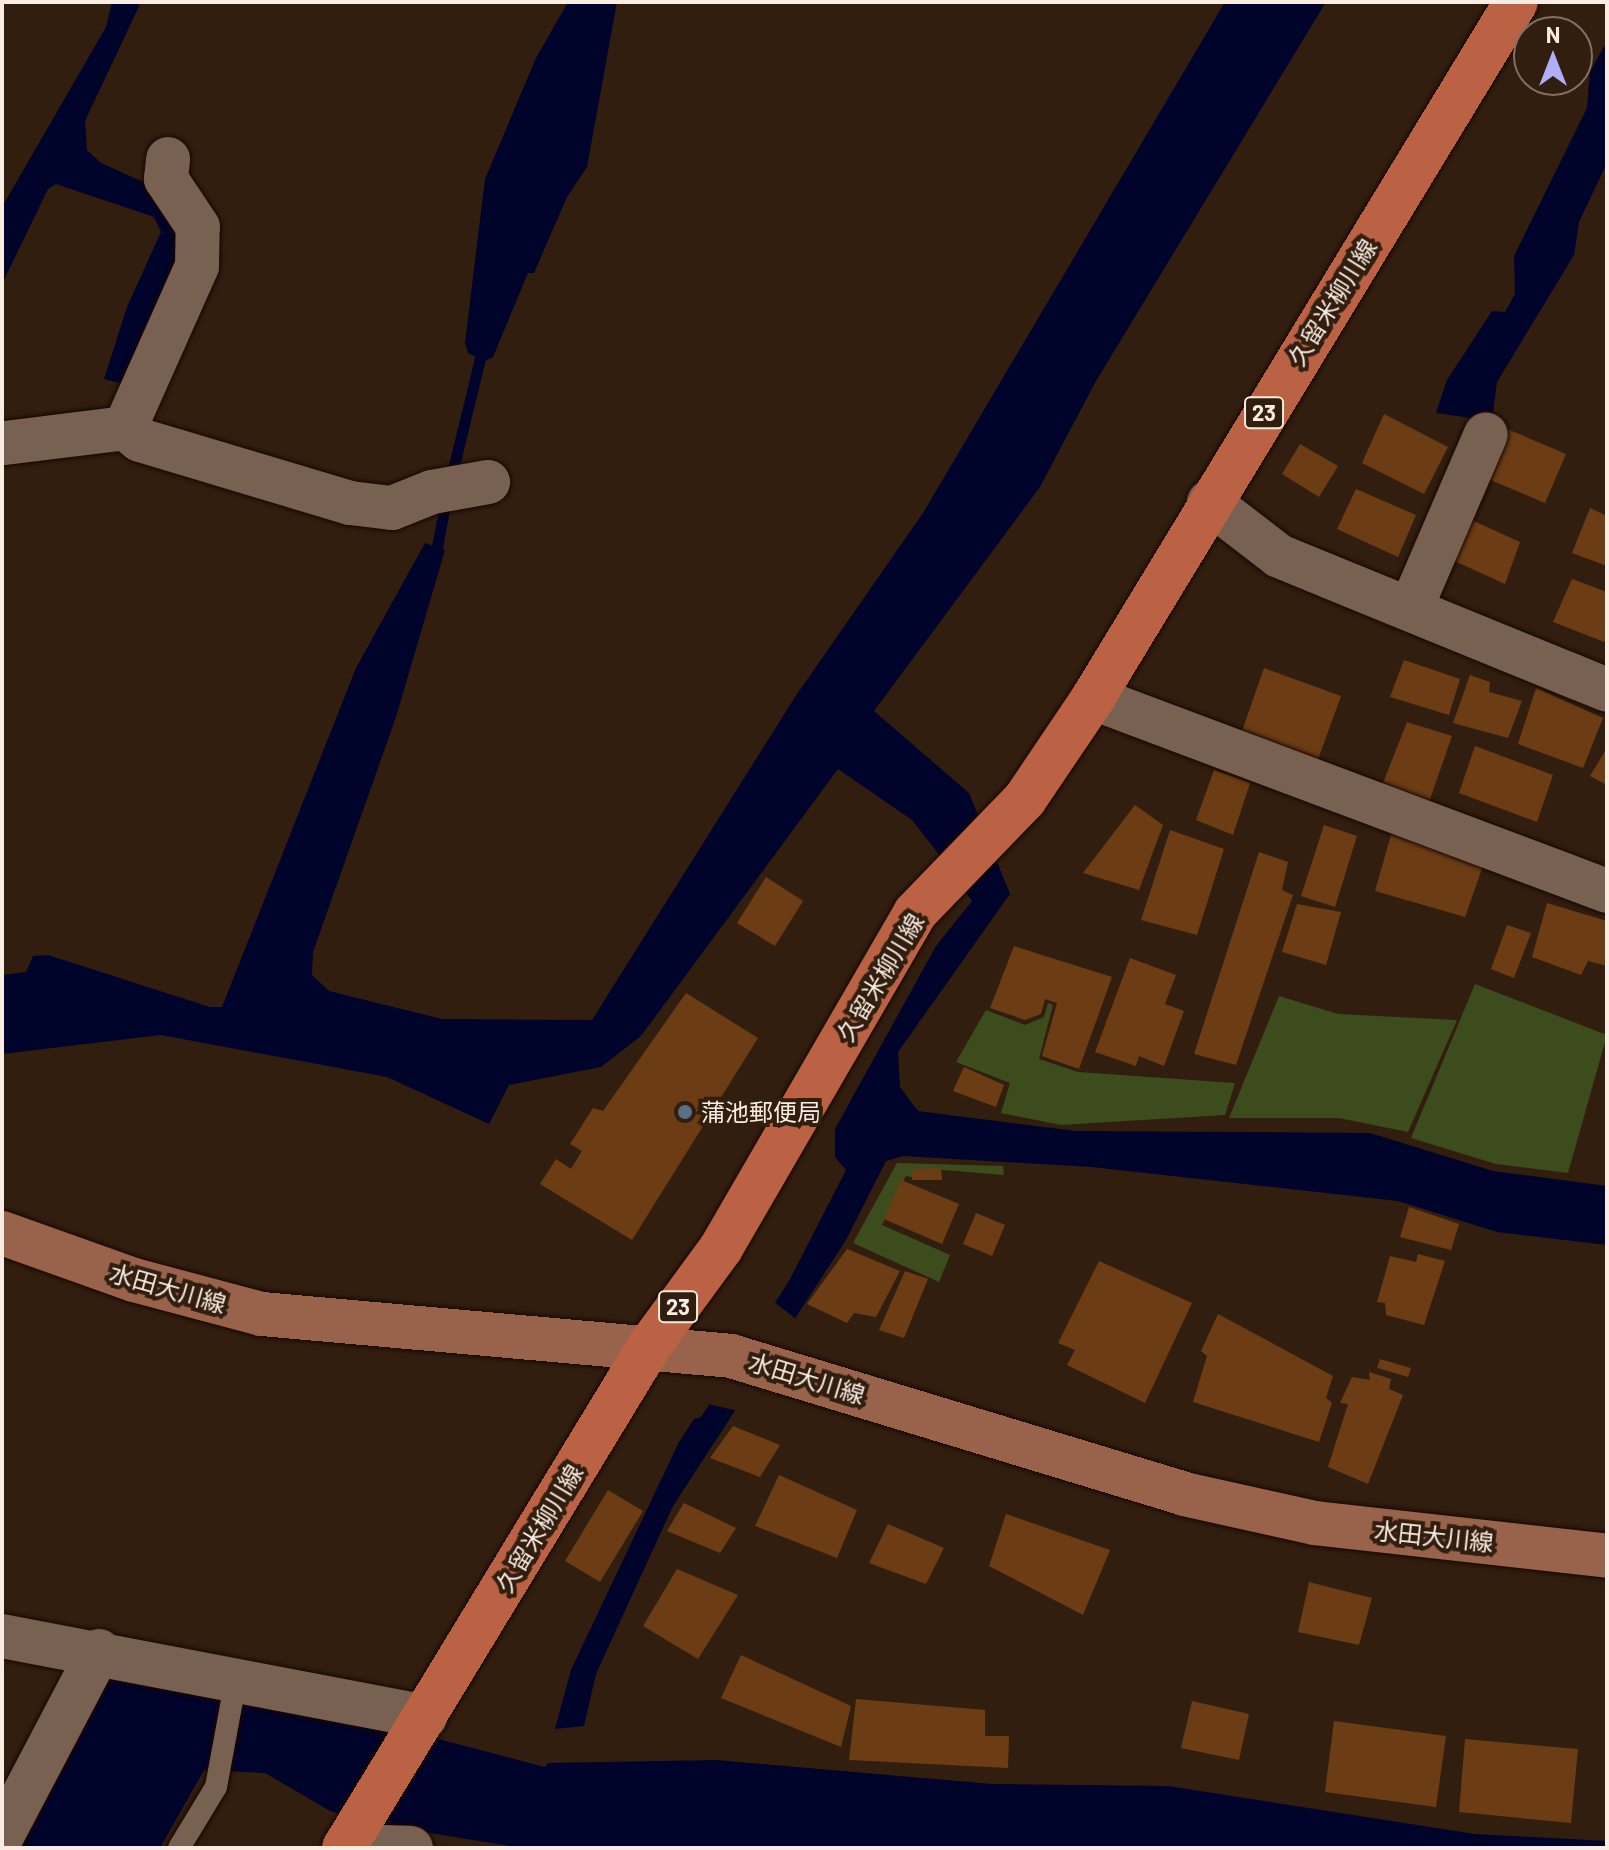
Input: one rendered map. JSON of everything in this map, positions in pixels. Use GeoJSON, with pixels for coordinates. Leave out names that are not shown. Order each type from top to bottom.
{"type":"FeatureCollection","features":[{"type":"Feature","properties":{"kind":"main road","name":"久留米柳川線"},"geometry":{"type":"LineString","coordinates":[[349,1839],[650,1345],[721,1248],[915,913],[1025,799],[1093,698],[1209,502],[1516,2]]}},
{"type":"Feature","properties":{"kind":"main road","name":"水田大川線"},"geometry":{"type":"LineString","coordinates":[[2,1233],[134,1280],[262,1314],[650,1345],[750,1361],[1184,1494],[1315,1523],[1607,1556]]}},
{"type":"Feature","properties":{"kind":"street"},"geometry":{"type":"LineString","coordinates":[[125,428],[197,266],[198,227],[166,179],[168,159]]}},
{"type":"Feature","properties":{"kind":"street"},"geometry":{"type":"LineString","coordinates":[[3,445],[125,428],[140,440],[350,503],[392,508],[432,492],[488,482]]}},
{"type":"Feature","properties":{"kind":"street"},"geometry":{"type":"LineString","coordinates":[[1411,608],[1486,434]]}},
{"type":"Feature","properties":{"kind":"street"},"geometry":{"type":"LineString","coordinates":[[1209,502],[1279,556],[1607,690]]}},
{"type":"Feature","properties":{"kind":"street"},"geometry":{"type":"LineString","coordinates":[[1093,698],[1607,891]]}},
{"type":"Feature","properties":{"kind":"street"},"geometry":{"type":"LineString","coordinates":[[2,1636],[99,1651],[236,1679],[422,1722]]}},
{"type":"Feature","properties":{"kind":"street"},"geometry":{"type":"LineString","coordinates":[[2,1836],[99,1651]]}},
{"type":"Feature","properties":{"kind":"street"},"geometry":{"type":"LineString","coordinates":[[349,1839],[411,1848]]}},
{"type":"Feature","properties":{"kind":"lane"},"geometry":{"type":"LineString","coordinates":[[179,1848],[219,1775],[236,1679]]}},
{"type":"Feature","properties":{"kind":"green space"},"geometry":{"type":"Polygon","coordinates":[[[1475,984],[1607,1035],[1568,1173],[1496,1164],[1411,1138],[1475,984]]]}},
{"type":"Feature","properties":{"kind":"green space"},"geometry":{"type":"Polygon","coordinates":[[[1279,996],[1338,1014],[1457,1020],[1408,1132],[1339,1118],[1229,1118],[1279,996]]]}},
{"type":"Feature","properties":{"kind":"green space"},"geometry":{"type":"Polygon","coordinates":[[[1048,1003],[1053,1005],[1039,1059],[1078,1072],[1235,1083],[1225,1115],[1061,1125],[1001,1113],[1010,1083],[956,1062],[986,1010],[1025,1025],[1044,1017],[1048,1003]]]}},
{"type":"Feature","properties":{"kind":"green space"},"geometry":{"type":"Polygon","coordinates":[[[897,1163],[1003,1166],[1004,1175],[931,1169],[926,1180],[906,1176],[882,1225],[950,1255],[939,1282],[853,1243],[897,1163]]]}},
{"type":"Feature","properties":{"kind":"water"},"geometry":{"type":"Polygon","coordinates":[[[112,2],[141,2],[85,121],[87,150],[101,163],[150,185],[180,221],[183,264],[128,385],[104,379],[127,307],[161,232],[154,217],[56,184],[48,189],[2,284],[2,207],[106,27],[112,2]]]}},
{"type":"Feature","properties":{"kind":"water"},"geometry":{"type":"Polygon","coordinates":[[[568,2],[617,2],[587,167],[567,197],[534,273],[528,273],[493,357],[485,361],[468,353],[465,343],[485,179],[536,58],[568,2]]]}},
{"type":"Feature","properties":{"kind":"water"},"geometry":{"type":"Polygon","coordinates":[[[1225,2],[1326,2],[1096,381],[1040,487],[874,711],[969,793],[1010,894],[898,1052],[900,1087],[918,1111],[1075,1131],[1370,1133],[1493,1171],[1607,1186],[1607,1245],[1497,1232],[1398,1201],[1091,1167],[903,1156],[886,1161],[846,1240],[673,1506],[596,1674],[584,1726],[555,1729],[571,1670],[679,1442],[694,1419],[701,1417],[789,1281],[846,1170],[835,1157],[835,1129],[936,946],[972,901],[937,852],[912,820],[838,769],[641,1036],[601,1067],[509,1085],[489,1124],[387,1077],[161,1035],[2,1054],[2,975],[26,972],[33,956],[48,955],[210,1007],[222,1007],[356,668],[425,543],[445,550],[396,717],[313,952],[312,975],[329,991],[442,1019],[592,1020],[795,697],[923,513],[1225,2]]]}},
{"type":"Feature","properties":{"kind":"water"},"geometry":{"type":"Polygon","coordinates":[[[1607,41],[1607,163],[1579,222],[1574,255],[1497,382],[1492,421],[1436,413],[1447,380],[1492,311],[1505,312],[1515,294],[1514,256],[1587,108],[1588,96],[1593,96],[1593,67],[1607,41]]]}},
{"type":"Feature","properties":{"kind":"water"},"geometry":{"type":"Polygon","coordinates":[[[109,1673],[327,1710],[545,1767],[548,1763],[716,1760],[992,1784],[1168,1786],[1475,1834],[1607,1841],[1607,1848],[522,1848],[387,1826],[330,1811],[265,1773],[204,1770],[160,1848],[16,1848],[109,1673]]]}},
{"type":"Feature","properties":{"kind":"pier"},"geometry":{"type":"Polygon","coordinates":[[[769,1298],[796,1319],[738,1411],[704,1403],[769,1298]]]}},
{"type":"Feature","properties":{"kind":"building"},"geometry":{"type":"Polygon","coordinates":[[[1384,414],[1448,447],[1424,494],[1362,463],[1384,414]]]}},
{"type":"Feature","properties":{"kind":"building"},"geometry":{"type":"Polygon","coordinates":[[[1500,426],[1566,454],[1545,503],[1479,475],[1500,426]]]}},
{"type":"Feature","properties":{"kind":"building"},"geometry":{"type":"Polygon","coordinates":[[[1300,444],[1338,466],[1319,497],[1282,474],[1300,444]]]}},
{"type":"Feature","properties":{"kind":"building"},"geometry":{"type":"Polygon","coordinates":[[[1356,489],[1416,515],[1398,557],[1337,529],[1356,489]]]}},
{"type":"Feature","properties":{"kind":"building"},"geometry":{"type":"Polygon","coordinates":[[[1590,508],[1607,516],[1607,566],[1572,553],[1590,508]]]}},
{"type":"Feature","properties":{"kind":"building"},"geometry":{"type":"Polygon","coordinates":[[[1465,517],[1520,542],[1505,584],[1448,558],[1465,517]]]}},
{"type":"Feature","properties":{"kind":"building"},"geometry":{"type":"Polygon","coordinates":[[[1572,579],[1607,592],[1607,643],[1553,622],[1572,579]]]}},
{"type":"Feature","properties":{"kind":"building"},"geometry":{"type":"Polygon","coordinates":[[[1404,660],[1460,679],[1449,715],[1390,697],[1404,660]]]}},
{"type":"Feature","properties":{"kind":"building"},"geometry":{"type":"Polygon","coordinates":[[[1264,668],[1341,696],[1317,762],[1241,734],[1264,668]]]}},
{"type":"Feature","properties":{"kind":"building"},"geometry":{"type":"Polygon","coordinates":[[[1470,675],[1490,682],[1489,692],[1522,701],[1508,738],[1453,723],[1470,675]]]}},
{"type":"Feature","properties":{"kind":"building"},"geometry":{"type":"Polygon","coordinates":[[[1536,688],[1603,718],[1583,768],[1518,744],[1536,688]]]}},
{"type":"Feature","properties":{"kind":"building"},"geometry":{"type":"Polygon","coordinates":[[[1407,722],[1452,736],[1428,805],[1381,788],[1407,722]]]}},
{"type":"Feature","properties":{"kind":"building"},"geometry":{"type":"Polygon","coordinates":[[[1475,746],[1553,775],[1537,822],[1459,793],[1475,746]]]}},
{"type":"Feature","properties":{"kind":"building"},"geometry":{"type":"Polygon","coordinates":[[[1607,748],[1607,785],[1590,776],[1607,748]]]}},
{"type":"Feature","properties":{"kind":"building"},"geometry":{"type":"Polygon","coordinates":[[[1214,770],[1250,783],[1233,835],[1196,820],[1214,770]]]}},
{"type":"Feature","properties":{"kind":"building"},"geometry":{"type":"Polygon","coordinates":[[[1135,805],[1163,825],[1139,890],[1083,873],[1135,805]]]}},
{"type":"Feature","properties":{"kind":"building"},"geometry":{"type":"Polygon","coordinates":[[[1324,825],[1357,836],[1335,907],[1301,896],[1324,825]]]}},
{"type":"Feature","properties":{"kind":"building"},"geometry":{"type":"Polygon","coordinates":[[[1393,828],[1484,863],[1465,917],[1375,891],[1393,828]]]}},
{"type":"Feature","properties":{"kind":"building"},"geometry":{"type":"Polygon","coordinates":[[[1170,830],[1224,849],[1197,935],[1141,920],[1170,830]]]}},
{"type":"Feature","properties":{"kind":"building"},"geometry":{"type":"Polygon","coordinates":[[[1259,852],[1288,862],[1282,890],[1293,895],[1236,1065],[1194,1054],[1259,852]]]}},
{"type":"Feature","properties":{"kind":"building"},"geometry":{"type":"Polygon","coordinates":[[[766,877],[803,901],[775,946],[737,923],[766,877]]]}},
{"type":"Feature","properties":{"kind":"building"},"geometry":{"type":"Polygon","coordinates":[[[1547,903],[1607,921],[1607,966],[1588,961],[1581,975],[1532,957],[1547,903]]]}},
{"type":"Feature","properties":{"kind":"building"},"geometry":{"type":"Polygon","coordinates":[[[1297,904],[1341,912],[1326,965],[1282,952],[1297,904]]]}},
{"type":"Feature","properties":{"kind":"building"},"geometry":{"type":"Polygon","coordinates":[[[1507,925],[1531,933],[1514,978],[1491,969],[1507,925]]]}},
{"type":"Feature","properties":{"kind":"building"},"geometry":{"type":"Polygon","coordinates":[[[1014,946],[1112,977],[1079,1069],[1042,1056],[1057,1003],[1045,999],[1041,1014],[1025,1020],[990,1008],[1014,946]]]}},
{"type":"Feature","properties":{"kind":"building"},"geometry":{"type":"Polygon","coordinates":[[[1130,958],[1176,975],[1165,1004],[1184,1011],[1164,1066],[1139,1056],[1136,1066],[1095,1052],[1130,958]]]}},
{"type":"Feature","properties":{"kind":"building"},"geometry":{"type":"Polygon","coordinates":[[[686,993],[758,1038],[632,1240],[540,1184],[556,1159],[571,1169],[582,1151],[570,1144],[593,1108],[603,1111],[686,993]]]}},
{"type":"Feature","properties":{"kind":"building"},"geometry":{"type":"Polygon","coordinates":[[[964,1067],[1004,1085],[996,1107],[953,1091],[964,1067]]]}},
{"type":"Feature","properties":{"kind":"building"},"geometry":{"type":"Polygon","coordinates":[[[941,1168],[942,1180],[912,1180],[913,1169],[941,1168]]]}},
{"type":"Feature","properties":{"kind":"building"},"geometry":{"type":"Polygon","coordinates":[[[901,1180],[959,1204],[942,1244],[884,1219],[901,1180]]]}},
{"type":"Feature","properties":{"kind":"building"},"geometry":{"type":"Polygon","coordinates":[[[1409,1207],[1459,1224],[1451,1250],[1400,1237],[1409,1207]]]}},
{"type":"Feature","properties":{"kind":"building"},"geometry":{"type":"Polygon","coordinates":[[[976,1213],[1005,1225],[992,1256],[963,1244],[976,1213]]]}},
{"type":"Feature","properties":{"kind":"building"},"geometry":{"type":"Polygon","coordinates":[[[847,1249],[900,1271],[876,1317],[854,1313],[847,1323],[807,1304],[847,1249]]]}},
{"type":"Feature","properties":{"kind":"building"},"geometry":{"type":"Polygon","coordinates":[[[1418,1254],[1445,1261],[1424,1325],[1386,1315],[1385,1303],[1377,1302],[1390,1256],[1416,1262],[1418,1254]]]}},
{"type":"Feature","properties":{"kind":"building"},"geometry":{"type":"Polygon","coordinates":[[[1099,1261],[1192,1303],[1145,1403],[1067,1365],[1075,1350],[1058,1343],[1099,1261]]]}},
{"type":"Feature","properties":{"kind":"building"},"geometry":{"type":"Polygon","coordinates":[[[905,1271],[928,1279],[904,1338],[879,1330],[905,1271]]]}},
{"type":"Feature","properties":{"kind":"building"},"geometry":{"type":"Polygon","coordinates":[[[1218,1314],[1333,1376],[1326,1398],[1332,1403],[1319,1442],[1193,1402],[1207,1356],[1201,1351],[1218,1314]]]}},
{"type":"Feature","properties":{"kind":"building"},"geometry":{"type":"Polygon","coordinates":[[[1380,1359],[1411,1368],[1408,1377],[1377,1368],[1380,1359]]]}},
{"type":"Feature","properties":{"kind":"building"},"geometry":{"type":"Polygon","coordinates":[[[1369,1372],[1391,1379],[1389,1389],[1403,1395],[1368,1484],[1328,1467],[1348,1404],[1340,1403],[1352,1377],[1370,1380],[1369,1372]]]}},
{"type":"Feature","properties":{"kind":"building"},"geometry":{"type":"Polygon","coordinates":[[[733,1426],[780,1445],[760,1477],[710,1458],[733,1426]]]}},
{"type":"Feature","properties":{"kind":"building"},"geometry":{"type":"Polygon","coordinates":[[[779,1475],[857,1510],[837,1558],[755,1526],[779,1475]]]}},
{"type":"Feature","properties":{"kind":"building"},"geometry":{"type":"Polygon","coordinates":[[[608,1490],[643,1511],[600,1582],[565,1561],[608,1490]]]}},
{"type":"Feature","properties":{"kind":"building"},"geometry":{"type":"Polygon","coordinates":[[[684,1503],[736,1528],[720,1553],[667,1531],[684,1503]]]}},
{"type":"Feature","properties":{"kind":"building"},"geometry":{"type":"Polygon","coordinates":[[[1006,1514],[1110,1550],[1083,1615],[989,1566],[1006,1514]]]}},
{"type":"Feature","properties":{"kind":"building"},"geometry":{"type":"Polygon","coordinates":[[[888,1524],[944,1548],[926,1584],[869,1563],[888,1524]]]}},
{"type":"Feature","properties":{"kind":"building"},"geometry":{"type":"Polygon","coordinates":[[[677,1569],[738,1595],[698,1659],[643,1626],[677,1569]]]}},
{"type":"Feature","properties":{"kind":"building"},"geometry":{"type":"Polygon","coordinates":[[[1309,1582],[1372,1598],[1359,1645],[1298,1632],[1309,1582]]]}},
{"type":"Feature","properties":{"kind":"building"},"geometry":{"type":"Polygon","coordinates":[[[741,1655],[851,1706],[841,1747],[721,1698],[741,1655]]]}},
{"type":"Feature","properties":{"kind":"building"},"geometry":{"type":"Polygon","coordinates":[[[856,1699],[985,1710],[985,1736],[1009,1736],[1008,1768],[849,1760],[856,1699]]]}},
{"type":"Feature","properties":{"kind":"building"},"geometry":{"type":"Polygon","coordinates":[[[1192,1701],[1249,1714],[1239,1760],[1181,1748],[1192,1701]]]}},
{"type":"Feature","properties":{"kind":"building"},"geometry":{"type":"Polygon","coordinates":[[[1334,1721],[1446,1736],[1436,1807],[1325,1792],[1334,1721]]]}},
{"type":"Feature","properties":{"kind":"building"},"geometry":{"type":"Polygon","coordinates":[[[1465,1739],[1578,1749],[1571,1823],[1459,1812],[1465,1739]]]}},
{"type":"Feature","properties":{"kind":"waterway"},"geometry":{"type":"LineString","coordinates":[[451,478],[480,358]]}},
{"type":"Feature","properties":{"kind":"waterway"},"geometry":{"type":"LineString","coordinates":[[437,547],[446,499]]}},
{"type":"Feature","properties":{"kind":"place","name":"蒲池郵便局"},"geometry":{"type":"Point","coordinates":[685,1112]}}]}
